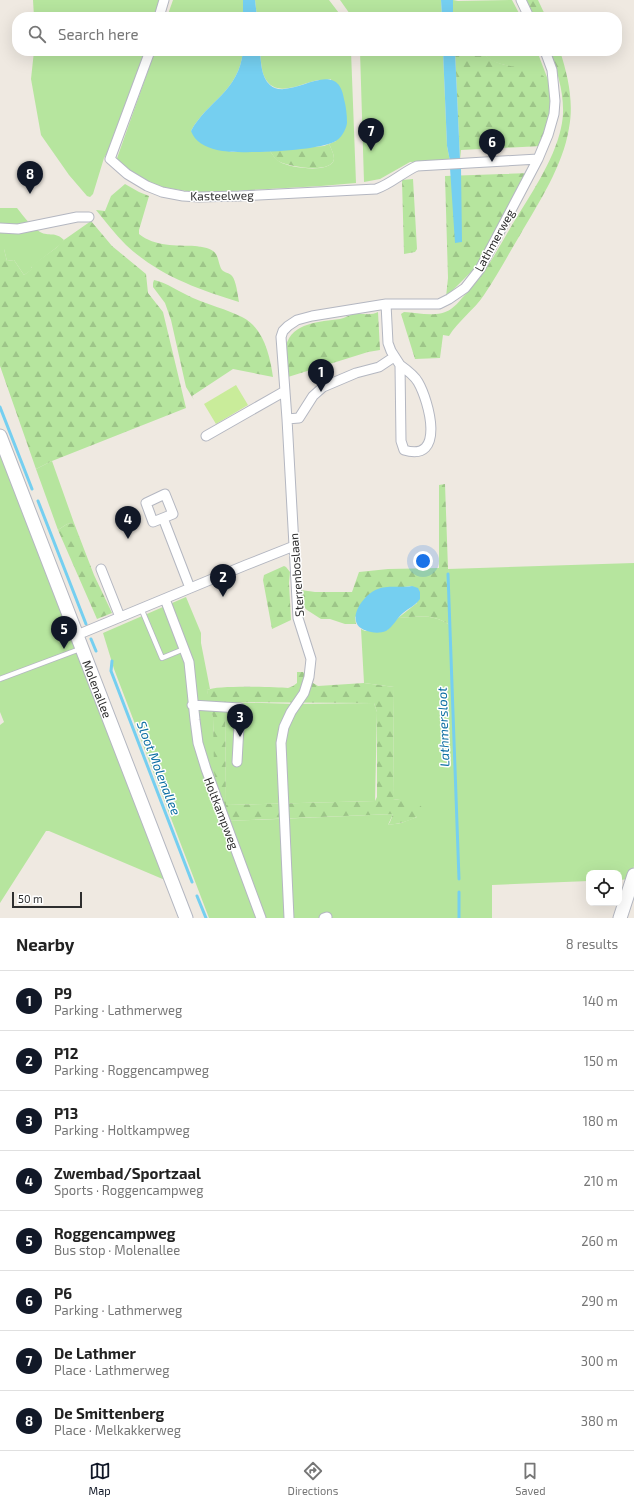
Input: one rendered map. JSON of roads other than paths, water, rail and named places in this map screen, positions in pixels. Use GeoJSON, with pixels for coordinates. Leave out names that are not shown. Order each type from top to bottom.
{"type":"FeatureCollection","features":[{"type":"Feature","properties":{"kind":"main road","name":"Molenallee"},"geometry":{"type":"LineString","coordinates":[[0,436],[186,918]]}},
{"type":"Feature","properties":{"kind":"main road"},"geometry":{"type":"LineString","coordinates":[[620,918],[634,875]]}},
{"type":"Feature","properties":{"kind":"street"},"geometry":{"type":"LineString","coordinates":[[160,12],[164,0]]}},
{"type":"Feature","properties":{"kind":"street"},"geometry":{"type":"LineString","coordinates":[[521,0],[527,12]]}},
{"type":"Feature","properties":{"kind":"street","name":"Kasteelweg"},"geometry":{"type":"LineString","coordinates":[[148,56],[110,159],[136,180],[162,192],[199,197],[376,189],[384,187],[407,170],[417,166],[538,159]]}},
{"type":"Feature","properties":{"kind":"street","name":"Lathmerweg"},"geometry":{"type":"LineString","coordinates":[[281,337],[283,331],[288,326],[297,320],[312,316],[386,304],[438,304],[449,299],[465,288],[480,269],[538,159],[552,121],[555,101],[552,70],[547,56]]}},
{"type":"Feature","properties":{"kind":"street"},"geometry":{"type":"LineString","coordinates":[[0,228],[18,229],[77,216],[89,217]]}},
{"type":"Feature","properties":{"kind":"street"},"geometry":{"type":"LineString","coordinates":[[386,304],[388,343],[394,357],[400,365],[417,381],[427,404],[431,433],[430,443],[425,449],[418,453],[404,450],[401,441],[400,365]]}},
{"type":"Feature","properties":{"kind":"street","name":"Sterrenboslaan"},"geometry":{"type":"LineString","coordinates":[[281,337],[298,618],[311,659],[309,677],[304,693],[291,712],[284,727],[281,743],[289,918]]}},
{"type":"Feature","properties":{"kind":"street"},"geometry":{"type":"LineString","coordinates":[[287,419],[299,418],[313,396],[323,387],[356,373],[379,367],[394,357]]}},
{"type":"Feature","properties":{"kind":"street"},"geometry":{"type":"LineString","coordinates":[[206,436],[284,391]]}},
{"type":"Feature","properties":{"kind":"street"},"geometry":{"type":"LineString","coordinates":[[163,518],[190,588]]}},
{"type":"Feature","properties":{"kind":"street"},"geometry":{"type":"LineString","coordinates":[[77,635],[294,546]]}},
{"type":"Feature","properties":{"kind":"street"},"geometry":{"type":"LineString","coordinates":[[101,569],[120,617]]}},
{"type":"Feature","properties":{"kind":"street","name":"Holtkampweg"},"geometry":{"type":"LineString","coordinates":[[165,599],[189,662],[192,705],[198,743],[206,769],[261,918]]}},
{"type":"Feature","properties":{"kind":"street"},"geometry":{"type":"LineString","coordinates":[[192,705],[240,708],[237,762]]}},
{"type":"Feature","properties":{"kind":"lane"},"geometry":{"type":"LineString","coordinates":[[142,608],[162,658],[184,649]]}},
{"type":"Feature","properties":{"kind":"lane"},"geometry":{"type":"LineString","coordinates":[[0,679],[82,648]]}},
{"type":"Feature","properties":{"kind":"water"},"geometry":{"type":"Polygon","coordinates":[[[243,0],[255,0],[256,12],[243,12],[243,0]]]}},
{"type":"Feature","properties":{"kind":"water"},"geometry":{"type":"Polygon","coordinates":[[[441,0],[453,0],[453,12],[442,12],[441,0]]]}},
{"type":"Feature","properties":{"kind":"water"},"geometry":{"type":"Polygon","coordinates":[[[242,56],[261,56],[262,69],[267,82],[279,89],[323,80],[332,80],[340,86],[345,102],[347,123],[341,137],[337,141],[325,145],[294,150],[241,152],[217,150],[205,146],[195,138],[191,131],[205,112],[229,86],[240,65],[242,56]]]}},
{"type":"Feature","properties":{"kind":"water"},"geometry":{"type":"Polygon","coordinates":[[[443,56],[455,56],[460,160],[450,161],[447,146],[443,56]]]}},
{"type":"Feature","properties":{"kind":"water"},"geometry":{"type":"Polygon","coordinates":[[[450,168],[461,168],[462,242],[455,243],[450,168]]]}},
{"type":"Feature","properties":{"kind":"water"},"geometry":{"type":"Polygon","coordinates":[[[412,586],[418,588],[420,592],[420,599],[405,611],[386,631],[378,633],[373,632],[362,629],[357,624],[357,611],[360,604],[372,592],[385,587],[412,586]]]}},
{"type":"Feature","properties":{"kind":"waterway","name":"Sloot Molenallee"},"geometry":{"type":"LineString","coordinates":[[0,407],[32,489]]}},
{"type":"Feature","properties":{"kind":"waterway","name":"Sloot Molenallee"},"geometry":{"type":"LineString","coordinates":[[38,501],[86,624]]}},
{"type":"Feature","properties":{"kind":"waterway","name":"Lathmersloot"},"geometry":{"type":"LineString","coordinates":[[448,574],[459,879]]}},
{"type":"Feature","properties":{"kind":"waterway","name":"Sloot Molenallee"},"geometry":{"type":"LineString","coordinates":[[91,639],[96,651]]}},
{"type":"Feature","properties":{"kind":"waterway","name":"Sloot Molenallee"},"geometry":{"type":"LineString","coordinates":[[112,661],[111,671],[192,882]]}},
{"type":"Feature","properties":{"kind":"waterway","name":"Lathmersloot"},"geometry":{"type":"LineString","coordinates":[[459,892],[459,918]]}},
{"type":"Feature","properties":{"kind":"waterway","name":"Sloot Molenallee"},"geometry":{"type":"LineString","coordinates":[[197,896],[206,918]]}},
{"type":"Feature","properties":{"kind":"place","name":"De Lathmer"},"geometry":{"type":"Point","coordinates":[371,151]}},
{"type":"Feature","properties":{"kind":"place","name":"P6"},"geometry":{"type":"Point","coordinates":[492,162]}},
{"type":"Feature","properties":{"kind":"place","name":"De Smittenberg"},"geometry":{"type":"Point","coordinates":[30,194]}},
{"type":"Feature","properties":{"kind":"place","name":"P9"},"geometry":{"type":"Point","coordinates":[321,392]}},
{"type":"Feature","properties":{"kind":"place","name":"Zwembad/Sportzaal"},"geometry":{"type":"Point","coordinates":[128,539]}},
{"type":"Feature","properties":{"kind":"place","name":"P12"},"geometry":{"type":"Point","coordinates":[223,597]}},
{"type":"Feature","properties":{"kind":"place","name":"Roggencampweg"},"geometry":{"type":"Point","coordinates":[64,649]}},
{"type":"Feature","properties":{"kind":"place","name":"P13"},"geometry":{"type":"Point","coordinates":[240,737]}}]}
